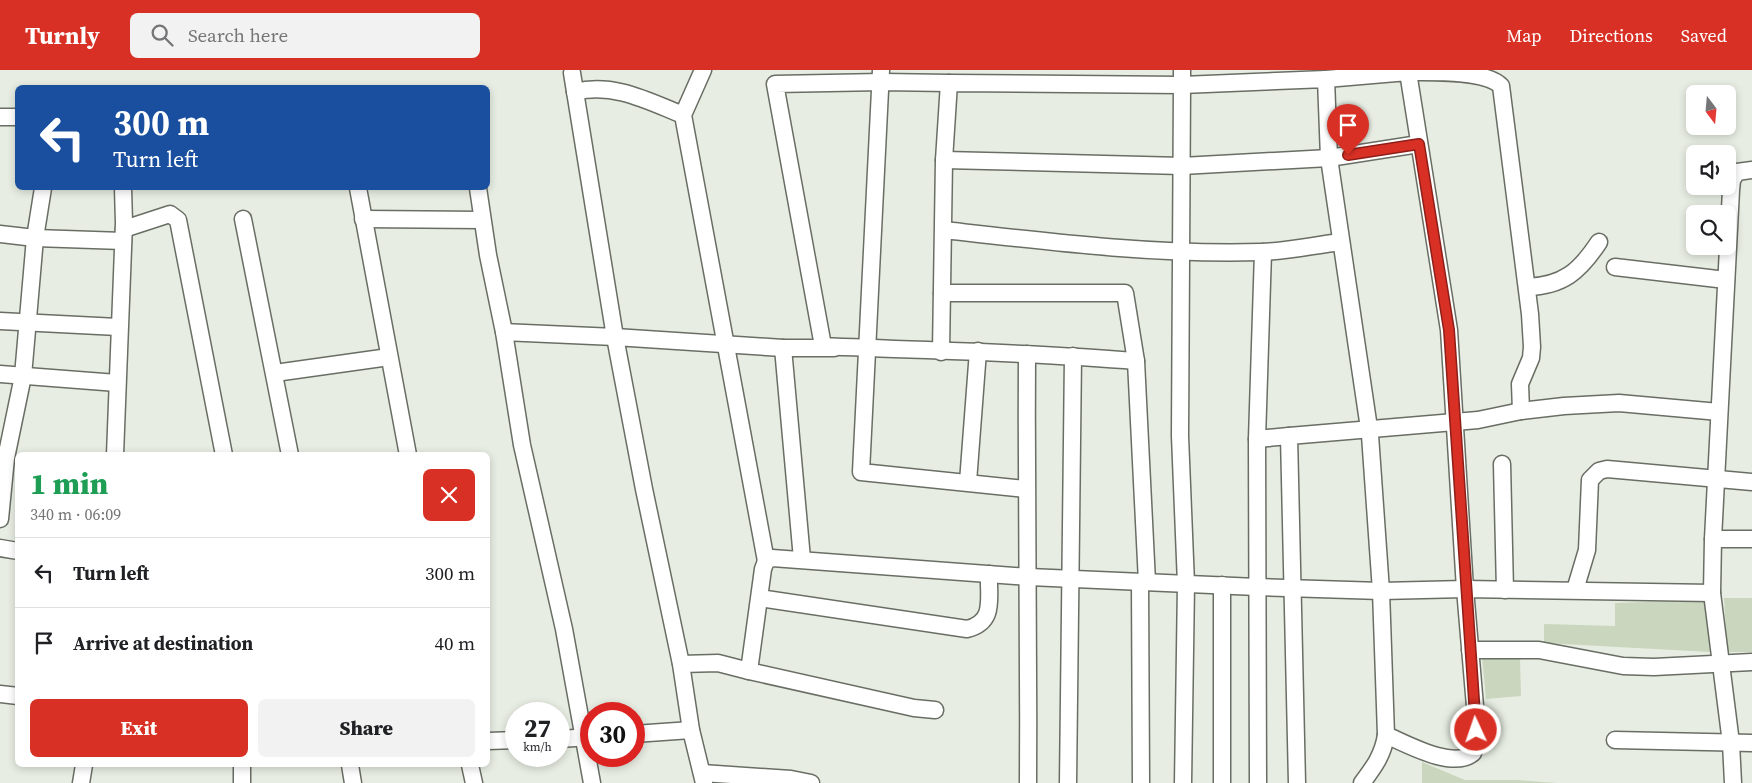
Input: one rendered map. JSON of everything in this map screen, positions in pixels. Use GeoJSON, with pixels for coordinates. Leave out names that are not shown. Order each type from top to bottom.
{"type":"FeatureCollection","features":[{"type":"Feature","properties":{"kind":"street"},"geometry":{"type":"LineString","coordinates":[[703,70],[683,115],[766,561],[763,569],[749,671]]}},
{"type":"Feature","properties":{"kind":"street"},"geometry":{"type":"LineString","coordinates":[[1386,734],[1419,749],[1460,760],[1473,753],[1476,742],[1449,330],[1408,72]]}},
{"type":"Feature","properties":{"kind":"street"},"geometry":{"type":"LineString","coordinates":[[1136,361],[978,351],[941,352],[823,346],[775,84],[882,76],[949,83],[971,77],[1326,79],[1408,72],[1444,72],[1489,77],[1501,86],[1527,288],[1532,347],[1531,358],[1520,384],[1521,410]]}},
{"type":"Feature","properties":{"kind":"street"},"geometry":{"type":"LineString","coordinates":[[572,73],[615,337],[644,489],[681,664],[691,730],[703,778],[811,783]]}},
{"type":"Feature","properties":{"kind":"street"},"geometry":{"type":"LineString","coordinates":[[882,76],[866,348],[861,472],[1026,489]]}},
{"type":"Feature","properties":{"kind":"street"},"geometry":{"type":"LineString","coordinates":[[1182,77],[1180,436],[1186,584],[1182,783]]}},
{"type":"Feature","properties":{"kind":"street"},"geometry":{"type":"LineString","coordinates":[[1326,79],[1329,158],[1369,428],[1381,592],[1386,734],[1384,750],[1378,762],[1362,783]]}},
{"type":"Feature","properties":{"kind":"street"},"geometry":{"type":"LineString","coordinates":[[941,352],[944,160],[949,83]]}},
{"type":"Feature","properties":{"kind":"street"},"geometry":{"type":"LineString","coordinates":[[575,92],[590,88],[617,90],[683,115]]}},
{"type":"Feature","properties":{"kind":"street"},"geometry":{"type":"LineString","coordinates":[[0,117],[15,117]]}},
{"type":"Feature","properties":{"kind":"street"},"geometry":{"type":"LineString","coordinates":[[944,160],[1182,166],[1329,158],[1419,144]]}},
{"type":"Feature","properties":{"kind":"street"},"geometry":{"type":"LineString","coordinates":[[1733,783],[1731,743],[1712,593],[1719,412],[1732,180],[1737,172],[1752,170]]}},
{"type":"Feature","properties":{"kind":"street"},"geometry":{"type":"LineString","coordinates":[[0,519],[8,458],[23,376],[35,238],[43,190]]}},
{"type":"Feature","properties":{"kind":"street"},"geometry":{"type":"LineString","coordinates":[[115,452],[123,190]]}},
{"type":"Feature","properties":{"kind":"street"},"geometry":{"type":"LineString","coordinates":[[358,190],[407,452]]}},
{"type":"Feature","properties":{"kind":"street"},"geometry":{"type":"LineString","coordinates":[[478,190],[522,445],[580,702]]}},
{"type":"Feature","properties":{"kind":"street"},"geometry":{"type":"LineString","coordinates":[[0,234],[35,238],[123,235],[170,214],[178,220],[223,452]]}},
{"type":"Feature","properties":{"kind":"street"},"geometry":{"type":"LineString","coordinates":[[243,219],[289,452]]}},
{"type":"Feature","properties":{"kind":"street"},"geometry":{"type":"LineString","coordinates":[[363,219],[482,220]]}},
{"type":"Feature","properties":{"kind":"street"},"geometry":{"type":"LineString","coordinates":[[944,230],[1089,247],[1182,251],[1263,252],[1341,242]]}},
{"type":"Feature","properties":{"kind":"street"},"geometry":{"type":"LineString","coordinates":[[1527,288],[1555,284],[1575,272],[1599,242]]}},
{"type":"Feature","properties":{"kind":"street"},"geometry":{"type":"LineString","coordinates":[[1258,783],[1257,439],[1263,252]]}},
{"type":"Feature","properties":{"kind":"street"},"geometry":{"type":"LineString","coordinates":[[1615,267],[1726,280]]}},
{"type":"Feature","properties":{"kind":"street"},"geometry":{"type":"LineString","coordinates":[[942,292],[1125,293],[1136,361],[1144,582],[1141,783]]}},
{"type":"Feature","properties":{"kind":"street"},"geometry":{"type":"LineString","coordinates":[[0,321],[118,327]]}},
{"type":"Feature","properties":{"kind":"street"},"geometry":{"type":"LineString","coordinates":[[504,332],[783,348],[866,348]]}},
{"type":"Feature","properties":{"kind":"street"},"geometry":{"type":"LineString","coordinates":[[783,348],[802,559]]}},
{"type":"Feature","properties":{"kind":"street"},"geometry":{"type":"LineString","coordinates":[[968,482],[978,351]]}},
{"type":"Feature","properties":{"kind":"street"},"geometry":{"type":"LineString","coordinates":[[1027,354],[1028,783]]}},
{"type":"Feature","properties":{"kind":"street"},"geometry":{"type":"LineString","coordinates":[[1068,783],[1073,356]]}},
{"type":"Feature","properties":{"kind":"street"},"geometry":{"type":"LineString","coordinates":[[275,373],[389,358]]}},
{"type":"Feature","properties":{"kind":"street"},"geometry":{"type":"LineString","coordinates":[[0,374],[117,383]]}},
{"type":"Feature","properties":{"kind":"street"},"geometry":{"type":"LineString","coordinates":[[1257,439],[1454,420],[1478,420],[1521,410],[1564,406],[1619,404],[1719,412]]}},
{"type":"Feature","properties":{"kind":"street"},"geometry":{"type":"LineString","coordinates":[[1289,436],[1297,783]]}},
{"type":"Feature","properties":{"kind":"street"},"geometry":{"type":"LineString","coordinates":[[1502,464],[1505,590]]}},
{"type":"Feature","properties":{"kind":"street"},"geometry":{"type":"LineString","coordinates":[[1575,590],[1587,550],[1589,490],[1594,475],[1607,469],[1752,482]]}},
{"type":"Feature","properties":{"kind":"street"},"geometry":{"type":"LineString","coordinates":[[1714,538],[1752,539]]}},
{"type":"Feature","properties":{"kind":"street"},"geometry":{"type":"LineString","coordinates":[[0,548],[15,550]]}},
{"type":"Feature","properties":{"kind":"street"},"geometry":{"type":"LineString","coordinates":[[766,561],[772,558],[802,559],[1029,577],[1381,592],[1465,589],[1712,593]]}},
{"type":"Feature","properties":{"kind":"street"},"geometry":{"type":"LineString","coordinates":[[760,598],[967,628],[980,626],[986,620],[989,574]]}},
{"type":"Feature","properties":{"kind":"street"},"geometry":{"type":"LineString","coordinates":[[1222,585],[1222,783]]}},
{"type":"Feature","properties":{"kind":"street"},"geometry":{"type":"LineString","coordinates":[[1470,650],[1539,650],[1588,661],[1623,666],[1654,667],[1752,662]]}},
{"type":"Feature","properties":{"kind":"street"},"geometry":{"type":"LineString","coordinates":[[681,664],[718,664],[914,708],[936,710]]}},
{"type":"Feature","properties":{"kind":"street"},"geometry":{"type":"LineString","coordinates":[[0,694],[15,696]]}},
{"type":"Feature","properties":{"kind":"street"},"geometry":{"type":"LineString","coordinates":[[645,733],[691,730]]}},
{"type":"Feature","properties":{"kind":"street"},"geometry":{"type":"LineString","coordinates":[[1615,740],[1752,743]]}},
{"type":"Feature","properties":{"kind":"street"},"geometry":{"type":"LineString","coordinates":[[490,742],[505,741]]}},
{"type":"Feature","properties":{"kind":"street"},"geometry":{"type":"LineString","coordinates":[[81,783],[84,767]]}},
{"type":"Feature","properties":{"kind":"street"},"geometry":{"type":"LineString","coordinates":[[242,767],[242,783]]}},
{"type":"Feature","properties":{"kind":"street"},"geometry":{"type":"LineString","coordinates":[[350,767],[354,783]]}},
{"type":"Feature","properties":{"kind":"street"},"geometry":{"type":"LineString","coordinates":[[470,767],[474,783]]}},
{"type":"Feature","properties":{"kind":"street"},"geometry":{"type":"LineString","coordinates":[[591,767],[592,783]]}},
{"type":"Feature","properties":{"kind":"green space"},"geometry":{"type":"Polygon","coordinates":[[[1724,598],[1752,598],[1752,652],[1727,652],[1724,598]]]}},
{"type":"Feature","properties":{"kind":"green space"},"geometry":{"type":"Polygon","coordinates":[[[1705,600],[1710,652],[1544,643],[1544,624],[1615,626],[1615,603],[1705,600]]]}},
{"type":"Feature","properties":{"kind":"green space"},"geometry":{"type":"Polygon","coordinates":[[[1482,657],[1520,658],[1521,696],[1486,699],[1482,657]]]}},
{"type":"Feature","properties":{"kind":"green space"},"geometry":{"type":"Polygon","coordinates":[[[1422,762],[1465,780],[1517,780],[1557,783],[1422,783],[1422,762]]]}},
{"type":"Feature","properties":{"kind":"route"},"geometry":{"type":"LineString","coordinates":[[1348,155],[1419,144],[1449,330],[1476,730]]}}]}
